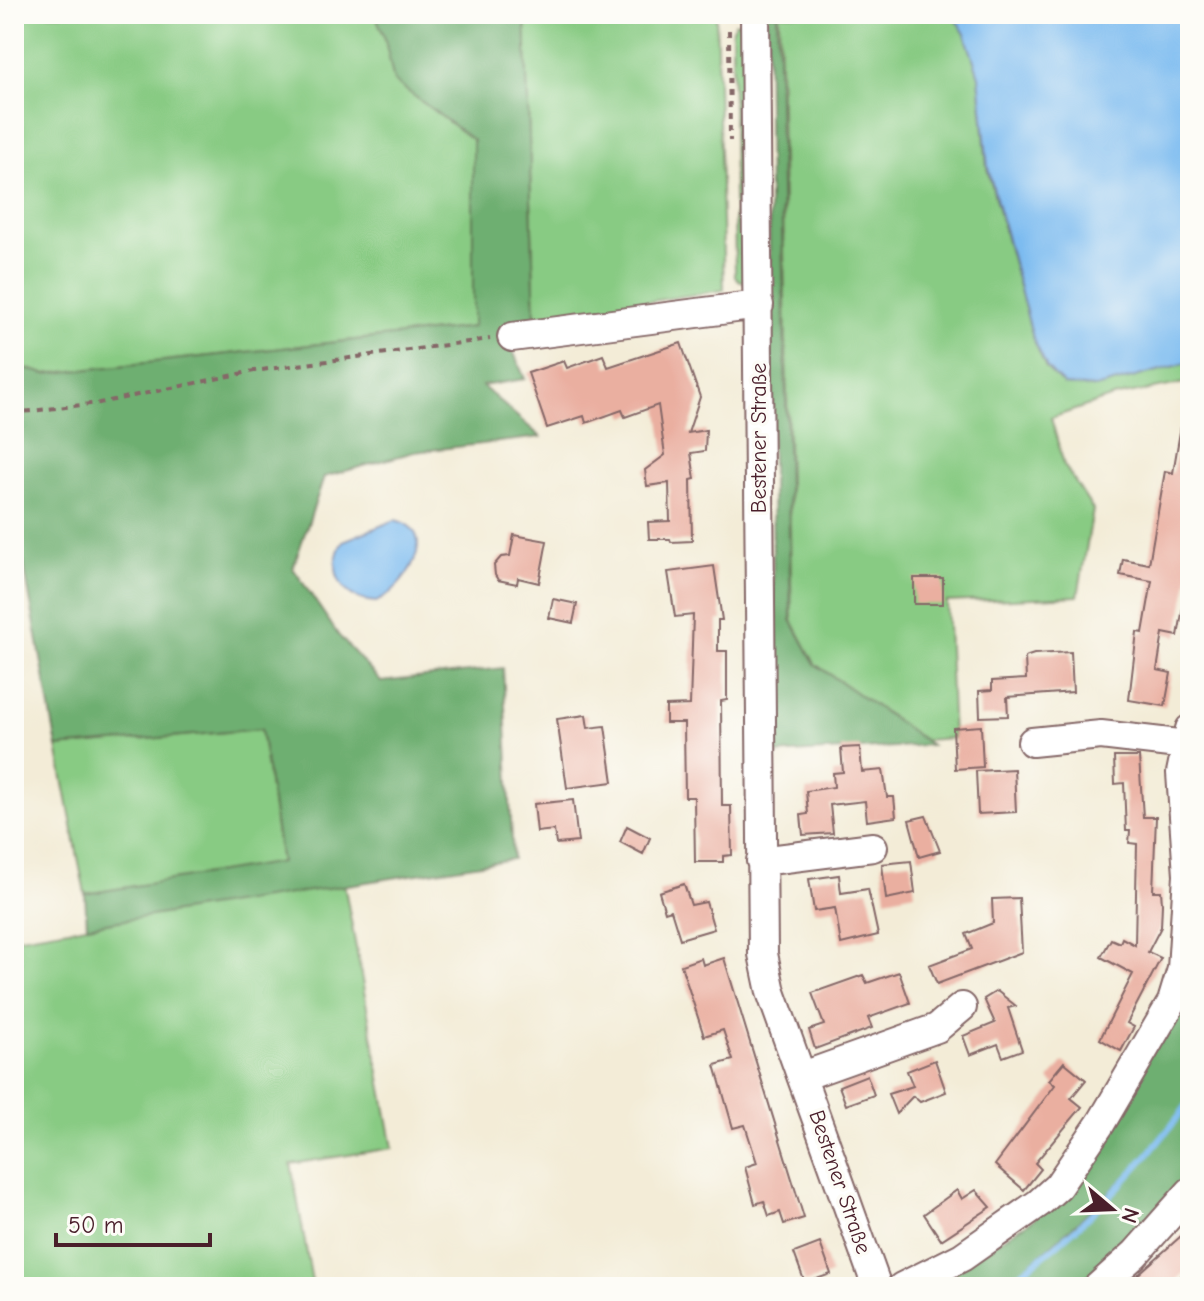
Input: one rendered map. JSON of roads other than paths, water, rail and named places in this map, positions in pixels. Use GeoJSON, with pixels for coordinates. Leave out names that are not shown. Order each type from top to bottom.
{"type":"FeatureCollection","features":[{"type":"Feature","properties":{"kind":"street","name":"Bestener Straße"},"geometry":{"type":"LineString","coordinates":[[755,14],[761,861],[766,971],[877,1287]]}},
{"type":"Feature","properties":{"kind":"street"},"geometry":{"type":"LineString","coordinates":[[512,337],[759,305]]}},
{"type":"Feature","properties":{"kind":"street"},"geometry":{"type":"LineString","coordinates":[[902,1287],[962,1257],[1058,1186],[1101,1123],[1172,1002],[1182,969],[1188,875],[1181,773],[1188,737],[1101,735],[1032,742]]}},
{"type":"Feature","properties":{"kind":"street"},"geometry":{"type":"LineString","coordinates":[[761,861],[873,847]]}},
{"type":"Feature","properties":{"kind":"street"},"geometry":{"type":"LineString","coordinates":[[803,1076],[937,1028],[962,1007]]}},
{"type":"Feature","properties":{"kind":"street"},"geometry":{"type":"LineString","coordinates":[[1098,1287],[1135,1254],[1190,1192]]}},
{"type":"Feature","properties":{"kind":"water"},"geometry":{"type":"Polygon","coordinates":[[[953,14],[1190,14],[1190,362],[1095,388],[1064,385],[1047,368],[1033,338],[988,168],[979,76],[965,34],[953,14]]]}},
{"type":"Feature","properties":{"kind":"water"},"geometry":{"type":"Polygon","coordinates":[[[395,520],[409,526],[416,536],[418,548],[407,574],[387,596],[376,602],[354,596],[340,582],[337,573],[338,552],[343,541],[395,520]]]}},
{"type":"Feature","properties":{"kind":"waterway"},"geometry":{"type":"LineString","coordinates":[[1001,1287],[1054,1247],[1104,1202],[1149,1153],[1190,1101]]}}]}
